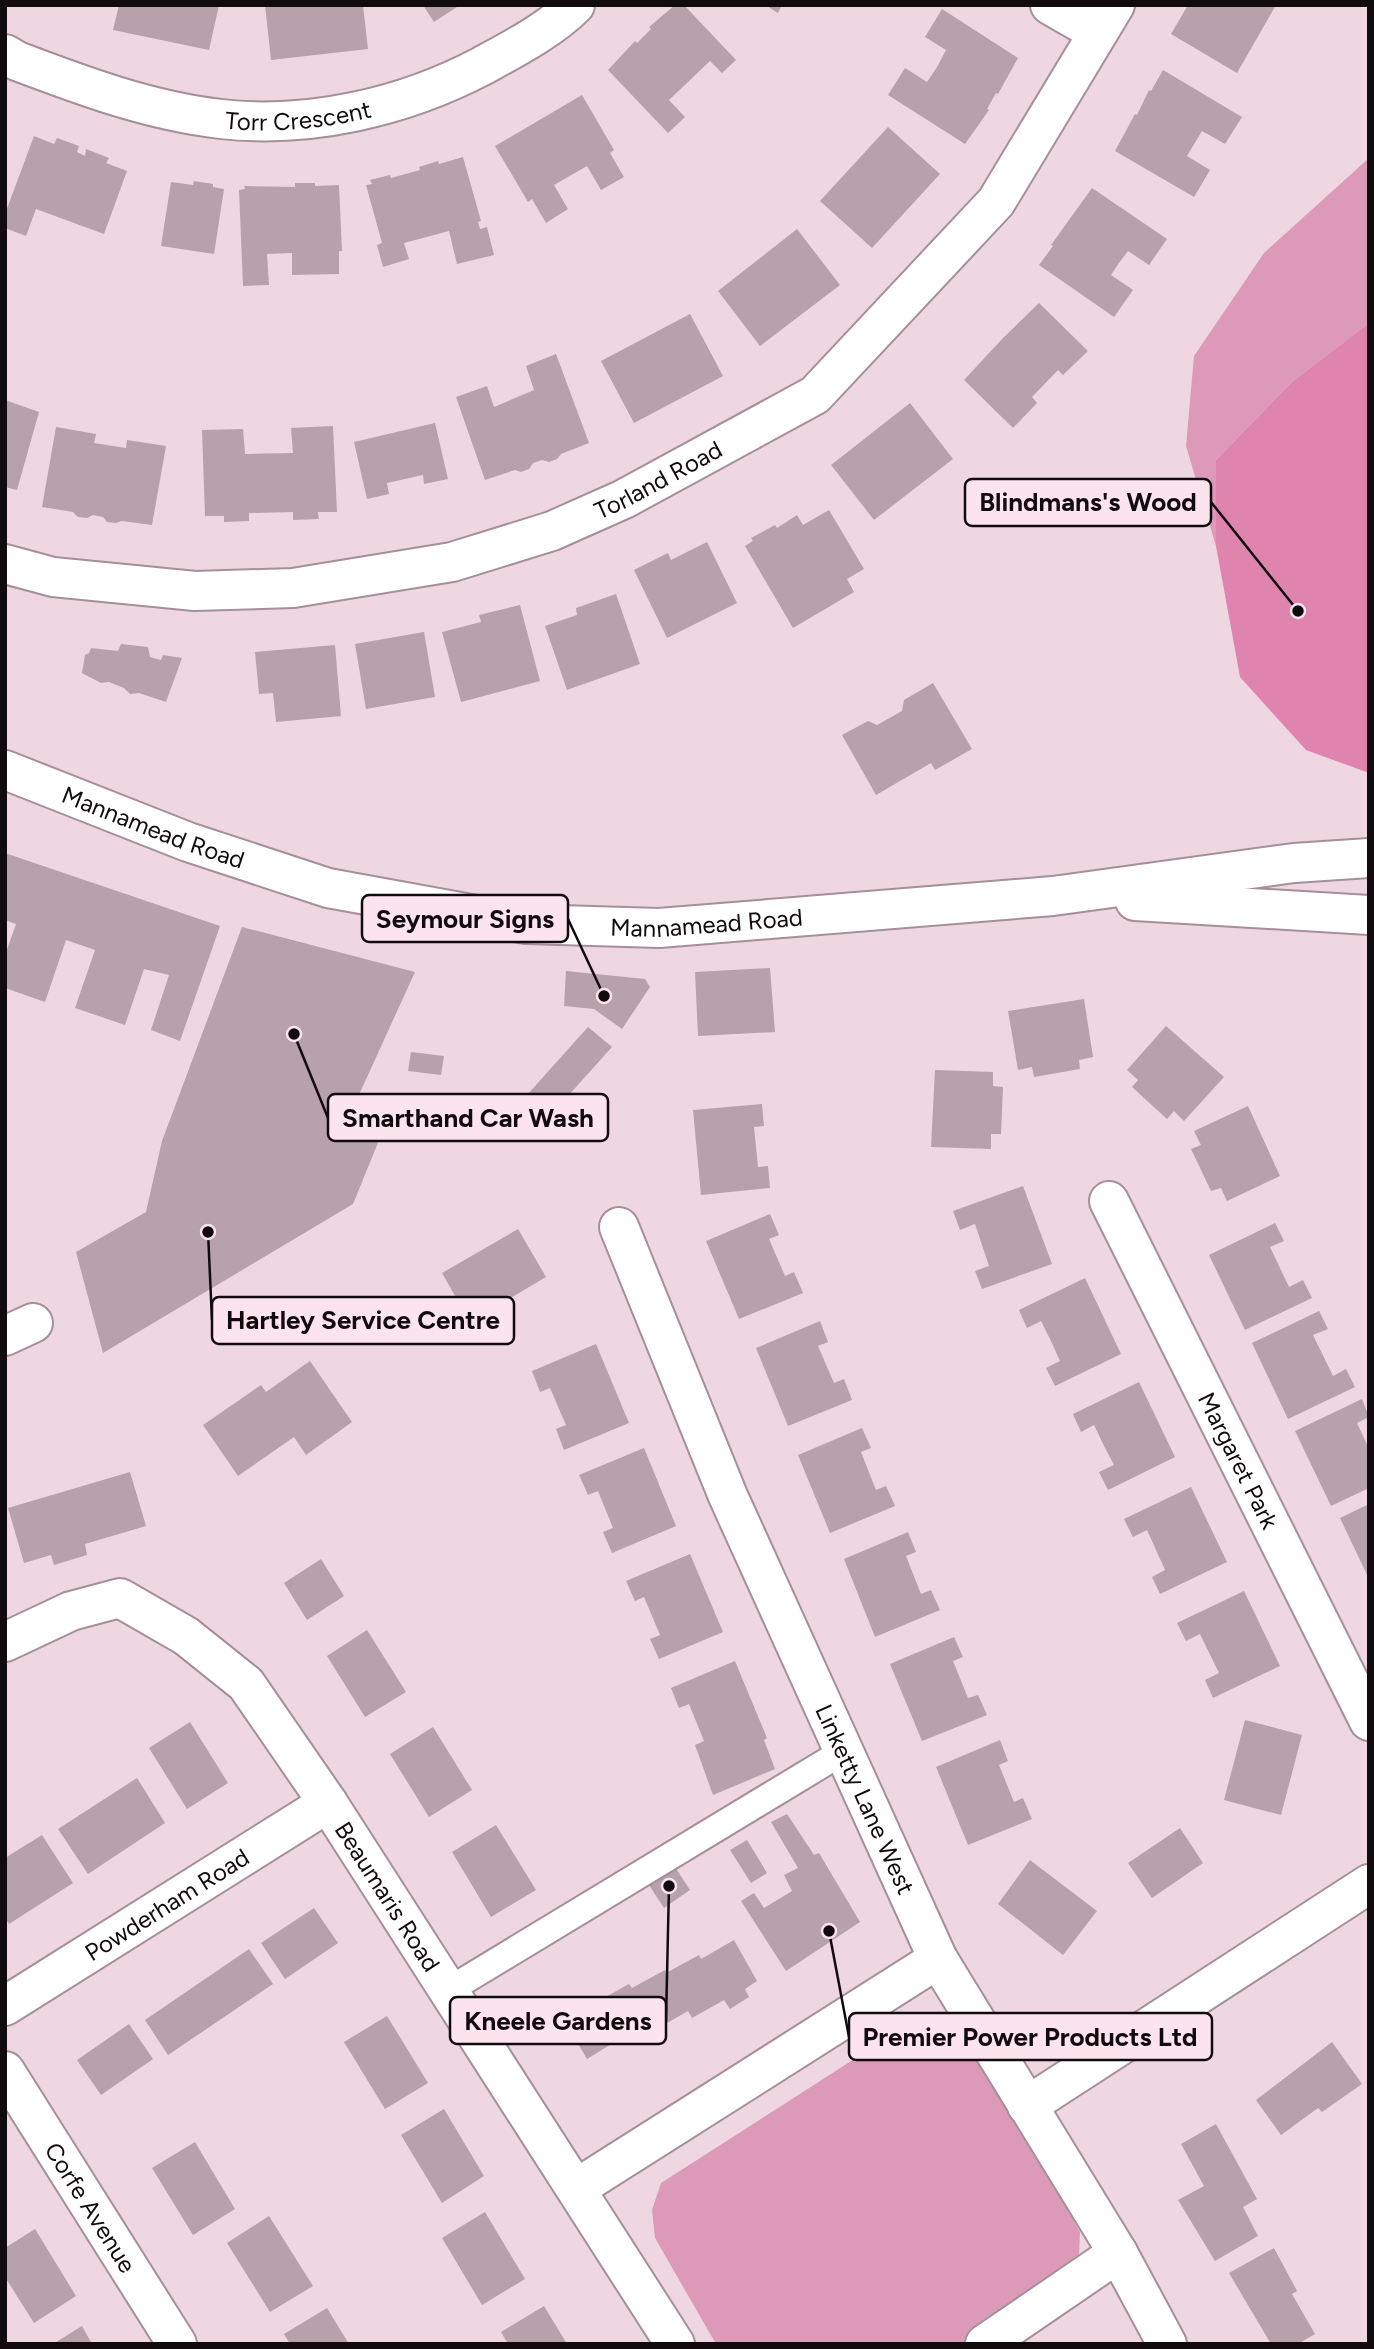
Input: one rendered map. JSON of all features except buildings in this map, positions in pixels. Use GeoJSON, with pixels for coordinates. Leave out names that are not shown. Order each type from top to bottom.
{"type":"FeatureCollection","features":[{"type":"Feature","properties":{"kind":"street","name":"Torr Crescent"},"geometry":{"type":"LineString","coordinates":[[5,54],[17,61],[108,94],[221,119],[258,121],[338,116],[394,101],[454,80],[502,55],[566,14],[575,5]]}},
{"type":"Feature","properties":{"kind":"street"},"geometry":{"type":"LineString","coordinates":[[1050,5],[1106,19]]}},
{"type":"Feature","properties":{"kind":"street","name":"Torland Road"},"geometry":{"type":"LineString","coordinates":[[5,564],[53,577],[195,591],[293,588],[452,562],[552,531],[624,499],[815,395],[996,202],[1106,19]]}},
{"type":"Feature","properties":{"kind":"street","name":"Mannamead Road"},"geometry":{"type":"LineString","coordinates":[[5,770],[188,842],[328,888],[526,924],[659,928],[1053,896],[1294,863],[1369,858]]}},
{"type":"Feature","properties":{"kind":"street","name":"Mannamead Road"},"geometry":{"type":"LineString","coordinates":[[1053,896],[1369,915]]}},
{"type":"Feature","properties":{"kind":"street","name":"Margaret Park"},"geometry":{"type":"LineString","coordinates":[[1109,1201],[1369,1720]]}},
{"type":"Feature","properties":{"kind":"street","name":"Linketty Lane West"},"geometry":{"type":"LineString","coordinates":[[620,1227],[728,1496],[938,1959],[1118,2253],[1167,2344]]}},
{"type":"Feature","properties":{"kind":"street","name":"Beaumaris Road"},"geometry":{"type":"LineString","coordinates":[[5,1642],[71,1611],[120,1598],[186,1636],[246,1684],[328,1803],[675,2344]]}},
{"type":"Feature","properties":{"kind":"street","name":"Powderham Road"},"geometry":{"type":"LineString","coordinates":[[5,2006],[328,1803]]}},
{"type":"Feature","properties":{"kind":"street"},"geometry":{"type":"LineString","coordinates":[[1027,2106],[1369,1884]]}},
{"type":"Feature","properties":{"kind":"street"},"geometry":{"type":"LineString","coordinates":[[577,2188],[938,1959]]}},
{"type":"Feature","properties":{"kind":"street","name":"Corfe Avenue"},"geometry":{"type":"LineString","coordinates":[[5,2071],[177,2344]]}},
{"type":"Feature","properties":{"kind":"street"},"geometry":{"type":"LineString","coordinates":[[985,2344],[1118,2253]]}},
{"type":"Feature","properties":{"kind":"lane"},"geometry":{"type":"LineString","coordinates":[[449,1990],[844,1751]]}},
{"type":"Feature","properties":{"kind":"shaded area"},"geometry":{"type":"Polygon","coordinates":[[[1369,158],[1369,323],[1293,381],[1216,460],[1216,546],[1186,446],[1194,356],[1264,253],[1369,158]]]}},
{"type":"Feature","properties":{"kind":"shaded area"},"geometry":{"type":"Polygon","coordinates":[[[1369,323],[1369,773],[1306,750],[1240,677],[1216,546],[1216,460],[1293,381],[1369,323]]]}},
{"type":"Feature","properties":{"kind":"shaded area"},"geometry":{"type":"Polygon","coordinates":[[[940,2013],[962,2024],[1080,2232],[1079,2254],[1069,2270],[962,2344],[716,2344],[655,2238],[652,2210],[661,2183],[915,2020],[940,2013]]]}},
{"type":"Feature","properties":{"kind":"place","name":"Blindmans's Wood"},"geometry":{"type":"Point","coordinates":[1298,611]}},
{"type":"Feature","properties":{"kind":"place","name":"Seymour Signs"},"geometry":{"type":"Point","coordinates":[604,996]}},
{"type":"Feature","properties":{"kind":"place","name":"Smarthand Car Wash"},"geometry":{"type":"Point","coordinates":[294,1034]}},
{"type":"Feature","properties":{"kind":"place","name":"Hartley Service Centre"},"geometry":{"type":"Point","coordinates":[208,1232]}},
{"type":"Feature","properties":{"kind":"place","name":"Kneele Gardens"},"geometry":{"type":"Point","coordinates":[669,1886]}},
{"type":"Feature","properties":{"kind":"place","name":"Premier Power Products Ltd"},"geometry":{"type":"Point","coordinates":[829,1931]}}]}
